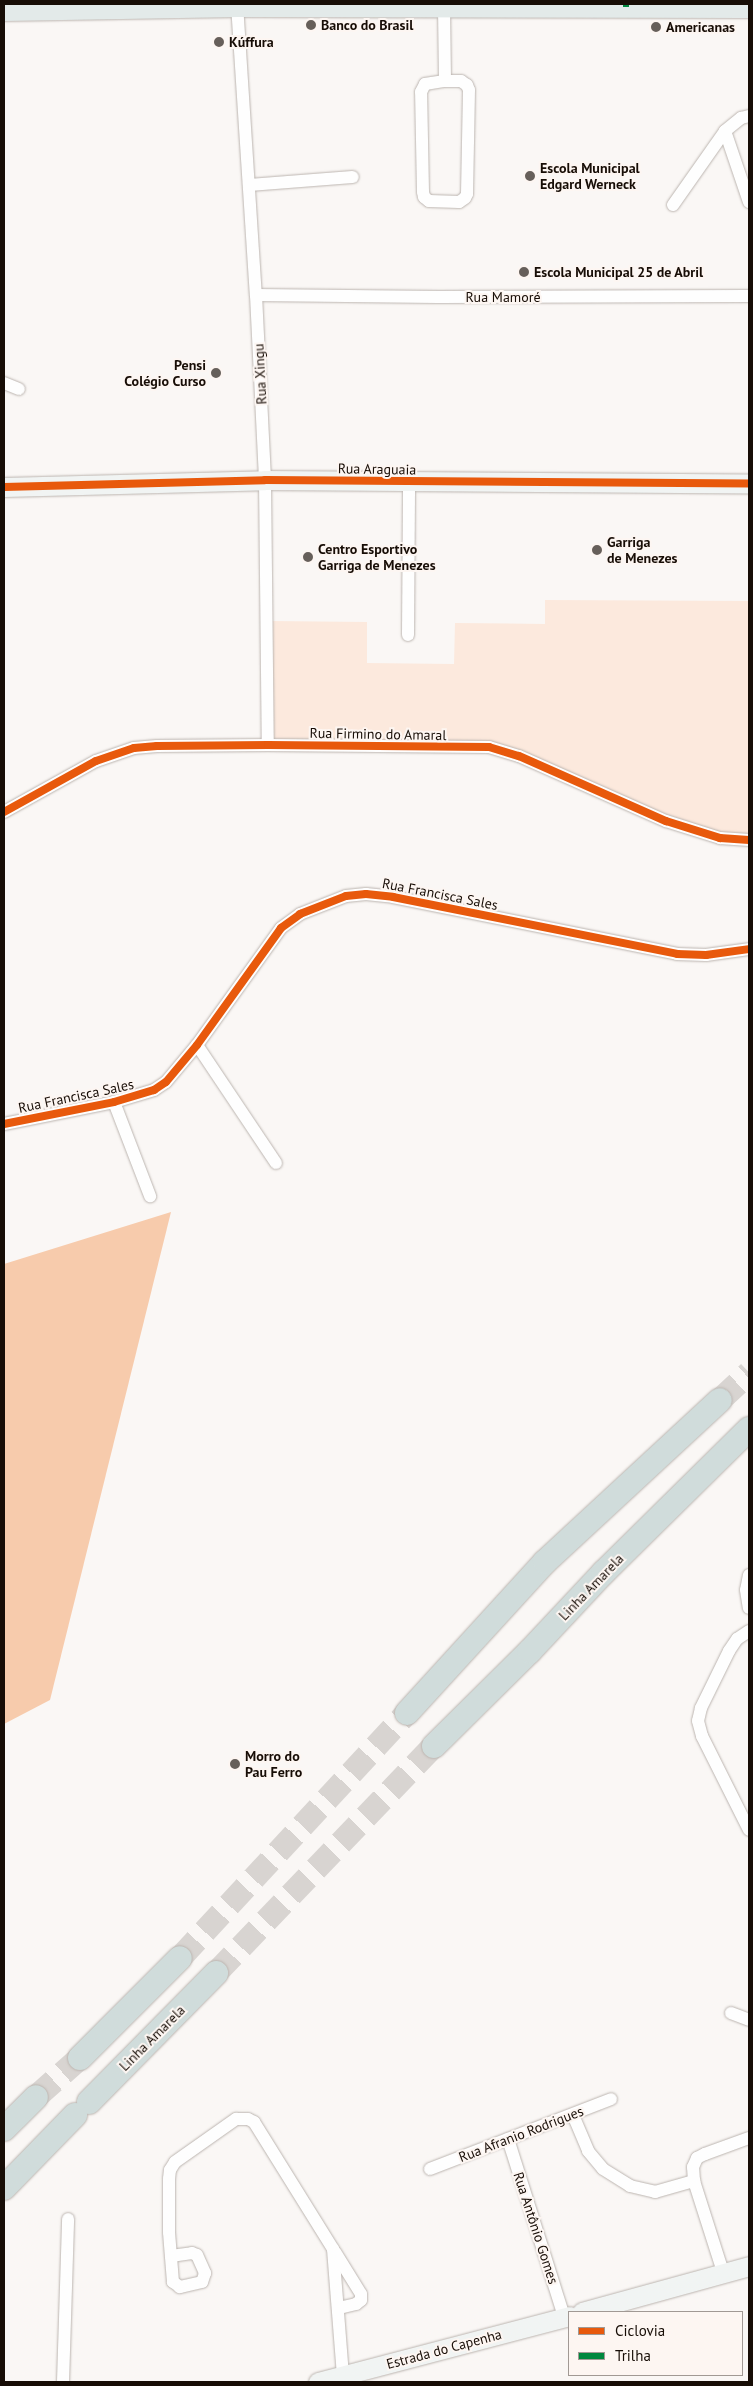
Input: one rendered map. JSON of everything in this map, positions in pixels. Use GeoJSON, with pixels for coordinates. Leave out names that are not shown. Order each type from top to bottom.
{"type":"FeatureCollection","features":[{"type":"Feature","properties":{"kind":"highway"},"geometry":{"type":"LineString","coordinates":[[407,1713],[545,1562],[720,1400]]}},
{"type":"Feature","properties":{"kind":"highway","name":"Linha Amarela"},"geometry":{"type":"LineString","coordinates":[[434,1746],[530,1651],[604,1572],[749,1429]]}},
{"type":"Feature","properties":{"kind":"highway"},"geometry":{"type":"LineString","coordinates":[[80,2058],[180,1958]]}},
{"type":"Feature","properties":{"kind":"highway","name":"Linha Amarela"},"geometry":{"type":"LineString","coordinates":[[4,2188],[216,1973]]}},
{"type":"Feature","properties":{"kind":"highway"},"geometry":{"type":"LineString","coordinates":[[4,2129],[36,2096]]}},
{"type":"Feature","properties":{"kind":"main road"},"geometry":{"type":"LineString","coordinates":[[4,10],[237,5],[444,8],[626,5],[749,7]]}},
{"type":"Feature","properties":{"kind":"street","name":"Rua Xingu"},"geometry":{"type":"LineString","coordinates":[[237,5],[256,295],[265,480],[268,745]]}},
{"type":"Feature","properties":{"kind":"street"},"geometry":{"type":"LineString","coordinates":[[444,8],[445,81]]}},
{"type":"Feature","properties":{"kind":"street"},"geometry":{"type":"LineString","coordinates":[[445,81],[461,81],[470,90],[466,194],[465,198],[459,202],[429,201],[424,197],[423,192],[421,92],[425,84],[445,81]]}},
{"type":"Feature","properties":{"kind":"street"},"geometry":{"type":"LineString","coordinates":[[674,205],[725,132],[741,118],[749,116]]}},
{"type":"Feature","properties":{"kind":"street"},"geometry":{"type":"LineString","coordinates":[[725,132],[749,202]]}},
{"type":"Feature","properties":{"kind":"street"},"geometry":{"type":"LineString","coordinates":[[249,185],[353,177]]}},
{"type":"Feature","properties":{"kind":"street","name":"Rua Mamoré"},"geometry":{"type":"LineString","coordinates":[[256,295],[438,297],[749,296]]}},
{"type":"Feature","properties":{"kind":"street"},"geometry":{"type":"LineString","coordinates":[[4,383],[19,389]]}},
{"type":"Feature","properties":{"kind":"street","name":"Rua Araguaia"},"geometry":{"type":"LineString","coordinates":[[4,486],[265,480],[749,483]]}},
{"type":"Feature","properties":{"kind":"street"},"geometry":{"type":"LineString","coordinates":[[408,636],[409,482]]}},
{"type":"Feature","properties":{"kind":"street","name":"Rua Firmino do Amaral"},"geometry":{"type":"LineString","coordinates":[[4,812],[96,761],[128,750],[157,746],[478,747],[500,749],[666,821],[720,838],[749,840]]}},
{"type":"Feature","properties":{"kind":"street","name":"Rua Francisca Sales"},"geometry":{"type":"LineString","coordinates":[[4,1124],[114,1102],[138,1096],[160,1086],[197,1045],[281,928],[300,914],[346,896],[366,894],[392,897],[677,954],[706,955],[749,950]]}},
{"type":"Feature","properties":{"kind":"street"},"geometry":{"type":"LineString","coordinates":[[197,1045],[276,1163]]}},
{"type":"Feature","properties":{"kind":"street"},"geometry":{"type":"LineString","coordinates":[[114,1102],[150,1196]]}},
{"type":"Feature","properties":{"kind":"street"},"geometry":{"type":"LineString","coordinates":[[749,1575],[746,1590],[749,1608]]}},
{"type":"Feature","properties":{"kind":"street"},"geometry":{"type":"LineString","coordinates":[[749,1631],[737,1639],[729,1650],[701,1708],[698,1721],[702,1736],[749,1830]]}},
{"type":"Feature","properties":{"kind":"street"},"geometry":{"type":"LineString","coordinates":[[731,2013],[749,2020]]}},
{"type":"Feature","properties":{"kind":"street","name":"Rua Afranio Rodrigues"},"geometry":{"type":"LineString","coordinates":[[430,2169],[611,2099]]}},
{"type":"Feature","properties":{"kind":"street"},"geometry":{"type":"LineString","coordinates":[[573,2115],[588,2151],[603,2170],[630,2186],[655,2192],[694,2181]]}},
{"type":"Feature","properties":{"kind":"street"},"geometry":{"type":"LineString","coordinates":[[171,2256],[169,2179],[170,2170],[174,2162],[236,2119],[248,2119],[254,2122],[361,2294],[361,2300],[356,2304],[338,2308]]}},
{"type":"Feature","properties":{"kind":"street"},"geometry":{"type":"LineString","coordinates":[[723,2272],[694,2181],[693,2167],[697,2158],[749,2138]]}},
{"type":"Feature","properties":{"kind":"street","name":"Rua Antônio Gomes"},"geometry":{"type":"LineString","coordinates":[[508,2139],[567,2317]]}},
{"type":"Feature","properties":{"kind":"street"},"geometry":{"type":"LineString","coordinates":[[63,2382],[68,2219]]}},
{"type":"Feature","properties":{"kind":"street"},"geometry":{"type":"LineString","coordinates":[[333,2249],[343,2375]]}},
{"type":"Feature","properties":{"kind":"street"},"geometry":{"type":"LineString","coordinates":[[586,2311],[749,2266]]}},
{"type":"Feature","properties":{"kind":"street","name":"Estrada do Capenha"},"geometry":{"type":"LineString","coordinates":[[318,2382],[567,2317]]}},
{"type":"Feature","properties":{"kind":"shaded area"},"geometry":{"type":"Polygon","coordinates":[[[545,600],[749,601],[749,835],[715,833],[668,818],[513,748],[271,745],[270,621],[367,622],[367,663],[454,664],[455,623],[545,624],[545,600]]]}},
{"type":"Feature","properties":{"kind":"shaded area"},"geometry":{"type":"Polygon","coordinates":[[[171,1212],[50,1700],[4,1724],[4,1264],[171,1212]]]}},
{"type":"Feature","properties":{"kind":"tunnel"},"geometry":{"type":"LineString","coordinates":[[720,1400],[749,1373]]}},
{"type":"Feature","properties":{"kind":"tunnel"},"geometry":{"type":"LineString","coordinates":[[180,1958],[407,1713]]}},
{"type":"Feature","properties":{"kind":"tunnel"},"geometry":{"type":"LineString","coordinates":[[216,1973],[434,1746]]}},
{"type":"Feature","properties":{"kind":"tunnel"},"geometry":{"type":"LineString","coordinates":[[36,2097],[80,2058]]}},
{"type":"Feature","properties":{"kind":"cycle path"},"geometry":{"type":"LineString","coordinates":[[4,487],[265,480],[749,483]]}},
{"type":"Feature","properties":{"kind":"cycle path"},"geometry":{"type":"LineString","coordinates":[[4,812],[96,761],[134,748],[268,745],[489,747],[519,756],[666,821],[720,838],[749,840]]}},
{"type":"Feature","properties":{"kind":"cycle path"},"geometry":{"type":"LineString","coordinates":[[4,1124],[114,1102],[154,1090],[166,1082],[197,1045],[281,928],[300,914],[346,896],[366,894],[393,897],[677,954],[706,955],[749,949]]}},
{"type":"Feature","properties":{"kind":"place","name":"Banco do Brasil"},"geometry":{"type":"Point","coordinates":[311,25]}},
{"type":"Feature","properties":{"kind":"place","name":"Americanas"},"geometry":{"type":"Point","coordinates":[656,27]}},
{"type":"Feature","properties":{"kind":"place","name":"Kúffura"},"geometry":{"type":"Point","coordinates":[219,42]}},
{"type":"Feature","properties":{"kind":"place","name":"Escola Municipal Edgard Werneck"},"geometry":{"type":"Point","coordinates":[530,176]}},
{"type":"Feature","properties":{"kind":"place","name":"Escola Municipal 25 de Abril"},"geometry":{"type":"Point","coordinates":[524,272]}},
{"type":"Feature","properties":{"kind":"place","name":"Pensi Colégio Curso"},"geometry":{"type":"Point","coordinates":[216,373]}},
{"type":"Feature","properties":{"kind":"place","name":"Garriga de Menezes"},"geometry":{"type":"Point","coordinates":[597,550]}},
{"type":"Feature","properties":{"kind":"place","name":"Centro Esportivo Garriga de Menezes"},"geometry":{"type":"Point","coordinates":[308,557]}},
{"type":"Feature","properties":{"kind":"place","name":"Morro do Pau Ferro"},"geometry":{"type":"Point","coordinates":[235,1764]}}]}
